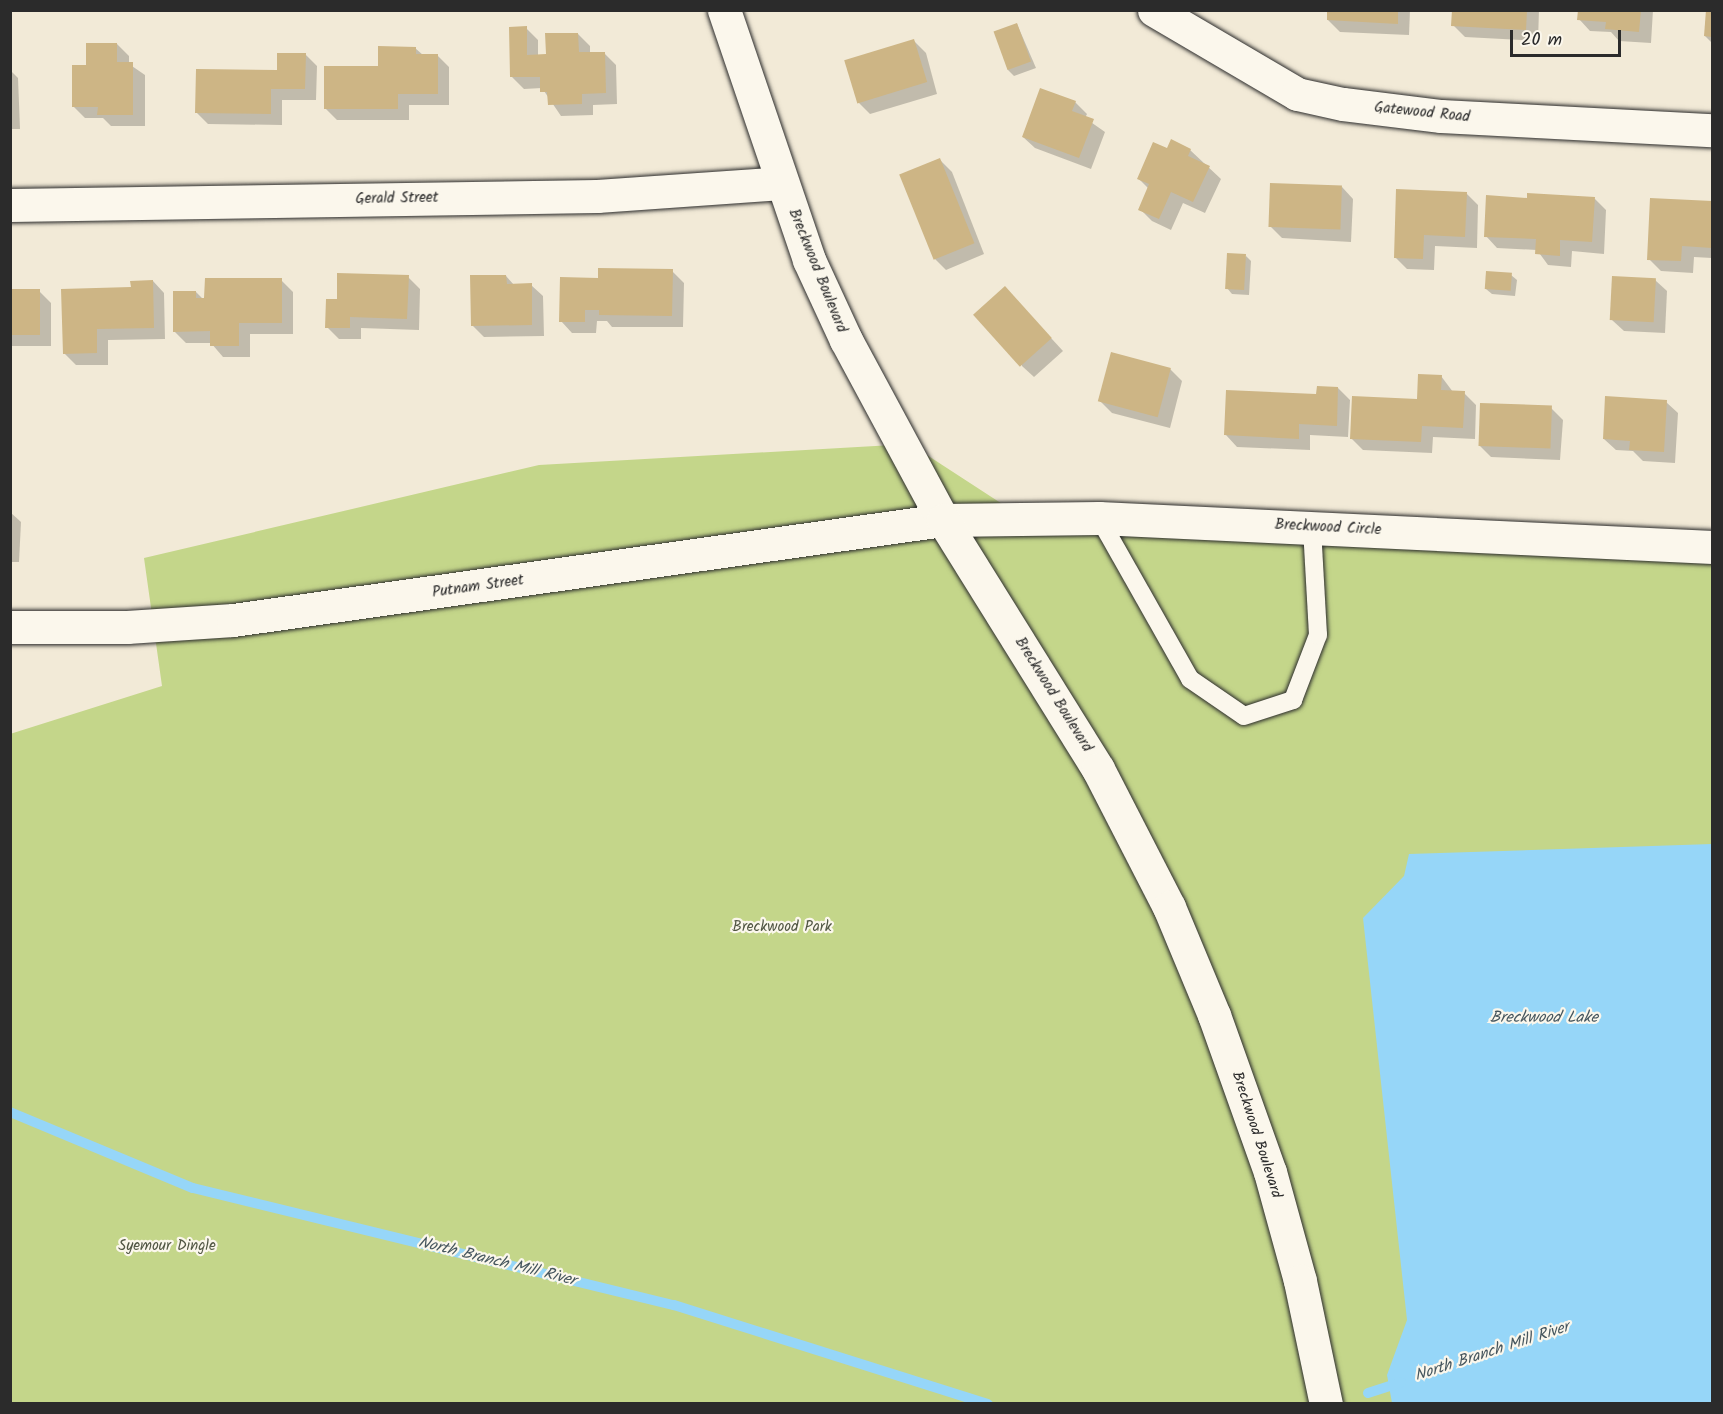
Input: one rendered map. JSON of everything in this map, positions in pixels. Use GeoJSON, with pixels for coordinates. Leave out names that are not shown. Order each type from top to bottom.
{"type":"FeatureCollection","features":[{"type":"Feature","properties":{"kind":"street","name":"Breckwood Boulevard"},"geometry":{"type":"LineString","coordinates":[[724,10],[809,260],[846,340],[943,520],[1075,728],[1169,907],[1214,1015],[1270,1173],[1300,1281],[1326,1404]]}},
{"type":"Feature","properties":{"kind":"street","name":"Gatewood Road"},"geometry":{"type":"LineString","coordinates":[[1154,10],[1297,94],[1343,104],[1441,116],[1713,130]]}},
{"type":"Feature","properties":{"kind":"street","name":"Gerald Street"},"geometry":{"type":"LineString","coordinates":[[10,205],[597,196],[782,183]]}},
{"type":"Feature","properties":{"kind":"street","name":"Breckwood Circle"},"geometry":{"type":"LineString","coordinates":[[943,520],[1099,518],[1312,526],[1713,547]]}},
{"type":"Feature","properties":{"kind":"street","name":"Putnam Street"},"geometry":{"type":"LineString","coordinates":[[10,627],[127,627],[233,620],[943,520]]}},
{"type":"Feature","properties":{"kind":"lane"},"geometry":{"type":"LineString","coordinates":[[1099,518],[1190,679],[1244,716],[1293,699],[1318,635],[1312,526]]}},
{"type":"Feature","properties":{"kind":"green space","name":"Breckwood Park"},"geometry":{"type":"Polygon","coordinates":[[[910,444],[1013,511],[1712,551],[1712,909],[1466,1403],[11,1403],[10,734],[162,686],[144,558],[539,465],[910,444]]]}},
{"type":"Feature","properties":{"kind":"water","name":"Breckwood Lake"},"geometry":{"type":"Polygon","coordinates":[[[1712,844],[1712,1403],[1392,1403],[1387,1375],[1407,1320],[1363,918],[1404,876],[1409,854],[1712,844]]]}},
{"type":"Feature","properties":{"kind":"building"},"geometry":{"type":"Polygon","coordinates":[[[1327,10],[1398,10],[1398,24],[1327,20],[1327,10]]]}},
{"type":"Feature","properties":{"kind":"building"},"geometry":{"type":"Polygon","coordinates":[[[1452,10],[1527,10],[1526,30],[1451,26],[1452,10]]]}},
{"type":"Feature","properties":{"kind":"building"},"geometry":{"type":"Polygon","coordinates":[[[1578,10],[1641,10],[1639,32],[1605,29],[1606,22],[1577,20],[1578,10]]]}},
{"type":"Feature","properties":{"kind":"building"},"geometry":{"type":"Polygon","coordinates":[[[1706,10],[1712,10],[1712,37],[1704,36],[1706,10]]]}},
{"type":"Feature","properties":{"kind":"building"},"geometry":{"type":"Polygon","coordinates":[[[1017,23],[1031,62],[1008,70],[994,32],[1017,23]]]}},
{"type":"Feature","properties":{"kind":"building"},"geometry":{"type":"Polygon","coordinates":[[[527,26],[527,55],[546,54],[545,33],[578,33],[579,52],[605,52],[606,93],[582,94],[582,104],[548,105],[547,92],[540,92],[540,77],[510,77],[509,27],[527,26]]]}},
{"type":"Feature","properties":{"kind":"building"},"geometry":{"type":"Polygon","coordinates":[[[914,39],[927,82],[857,103],[844,60],[914,39]]]}},
{"type":"Feature","properties":{"kind":"building"},"geometry":{"type":"Polygon","coordinates":[[[86,43],[117,43],[117,62],[133,62],[133,115],[97,115],[98,107],[72,107],[72,65],[86,65],[86,43]]]}},
{"type":"Feature","properties":{"kind":"building"},"geometry":{"type":"Polygon","coordinates":[[[378,46],[416,47],[416,54],[438,54],[438,94],[398,94],[398,109],[324,109],[324,66],[378,66],[378,46]]]}},
{"type":"Feature","properties":{"kind":"building"},"geometry":{"type":"Polygon","coordinates":[[[277,53],[306,53],[305,89],[271,89],[271,114],[195,113],[196,69],[277,70],[277,53]]]}},
{"type":"Feature","properties":{"kind":"building"},"geometry":{"type":"Polygon","coordinates":[[[1040,88],[1076,101],[1072,111],[1094,119],[1079,158],[1022,137],[1040,88]]]}},
{"type":"Feature","properties":{"kind":"building"},"geometry":{"type":"Polygon","coordinates":[[[1171,139],[1191,149],[1188,156],[1210,166],[1193,202],[1171,192],[1159,219],[1138,210],[1149,184],[1137,179],[1153,142],[1167,148],[1171,139]]]}},
{"type":"Feature","properties":{"kind":"building"},"geometry":{"type":"Polygon","coordinates":[[[940,158],[974,243],[934,260],[899,174],[940,158]]]}},
{"type":"Feature","properties":{"kind":"building"},"geometry":{"type":"Polygon","coordinates":[[[1270,183],[1342,186],[1340,229],[1268,227],[1270,183]]]}},
{"type":"Feature","properties":{"kind":"building"},"geometry":{"type":"Polygon","coordinates":[[[1396,189],[1467,192],[1465,237],[1424,235],[1423,259],[1394,258],[1396,189]]]}},
{"type":"Feature","properties":{"kind":"building"},"geometry":{"type":"Polygon","coordinates":[[[1527,193],[1595,197],[1592,242],[1560,240],[1560,256],[1535,254],[1536,239],[1484,237],[1486,195],[1527,198],[1527,193]]]}},
{"type":"Feature","properties":{"kind":"building"},"geometry":{"type":"Polygon","coordinates":[[[1650,198],[1712,201],[1712,248],[1682,246],[1681,261],[1647,260],[1650,198]]]}},
{"type":"Feature","properties":{"kind":"building"},"geometry":{"type":"Polygon","coordinates":[[[1227,253],[1246,254],[1244,290],[1225,289],[1227,253]]]}},
{"type":"Feature","properties":{"kind":"building"},"geometry":{"type":"Polygon","coordinates":[[[598,268],[673,269],[672,316],[599,315],[599,310],[585,310],[585,322],[559,322],[560,277],[598,278],[598,268]]]}},
{"type":"Feature","properties":{"kind":"building"},"geometry":{"type":"Polygon","coordinates":[[[1486,271],[1512,273],[1511,291],[1485,289],[1486,271]]]}},
{"type":"Feature","properties":{"kind":"building"},"geometry":{"type":"Polygon","coordinates":[[[337,273],[409,275],[407,319],[350,317],[350,328],[325,328],[326,299],[337,299],[337,273]]]}},
{"type":"Feature","properties":{"kind":"building"},"geometry":{"type":"Polygon","coordinates":[[[470,275],[506,275],[507,284],[532,283],[532,325],[471,326],[470,275]]]}},
{"type":"Feature","properties":{"kind":"building"},"geometry":{"type":"Polygon","coordinates":[[[1612,276],[1656,278],[1654,322],[1610,320],[1612,276]]]}},
{"type":"Feature","properties":{"kind":"building"},"geometry":{"type":"Polygon","coordinates":[[[205,278],[282,278],[282,323],[239,323],[239,346],[210,346],[210,331],[173,332],[173,291],[196,291],[196,298],[204,298],[205,278]]]}},
{"type":"Feature","properties":{"kind":"building"},"geometry":{"type":"Polygon","coordinates":[[[153,280],[154,328],[97,329],[97,353],[63,354],[61,289],[131,287],[130,281],[153,280]]]}},
{"type":"Feature","properties":{"kind":"building"},"geometry":{"type":"Polygon","coordinates":[[[1005,286],[1052,338],[1020,367],[973,315],[1005,286]]]}},
{"type":"Feature","properties":{"kind":"building"},"geometry":{"type":"Polygon","coordinates":[[[10,289],[40,289],[40,335],[10,335],[10,289]]]}},
{"type":"Feature","properties":{"kind":"building"},"geometry":{"type":"Polygon","coordinates":[[[1111,352],[1171,368],[1158,417],[1098,401],[1111,352]]]}},
{"type":"Feature","properties":{"kind":"building"},"geometry":{"type":"Polygon","coordinates":[[[1418,374],[1442,375],[1441,390],[1465,391],[1463,428],[1422,426],[1421,442],[1350,439],[1352,396],[1417,399],[1418,374]]]}},
{"type":"Feature","properties":{"kind":"building"},"geometry":{"type":"Polygon","coordinates":[[[1317,386],[1338,387],[1337,426],[1299,424],[1299,439],[1224,435],[1226,390],[1316,394],[1317,386]]]}},
{"type":"Feature","properties":{"kind":"building"},"geometry":{"type":"Polygon","coordinates":[[[1605,396],[1667,400],[1664,452],[1629,450],[1630,441],[1603,439],[1605,396]]]}},
{"type":"Feature","properties":{"kind":"building"},"geometry":{"type":"Polygon","coordinates":[[[1480,403],[1552,406],[1550,448],[1478,446],[1480,403]]]}},
{"type":"Feature","properties":{"kind":"waterway","name":"North Branch Mill River"},"geometry":{"type":"LineString","coordinates":[[10,1112],[193,1188],[674,1305],[988,1404]]}},
{"type":"Feature","properties":{"kind":"waterway","name":"North Branch Mill River"},"geometry":{"type":"LineString","coordinates":[[1368,1393],[1401,1382]]}},
{"type":"Feature","properties":{"kind":"park label","name":"Syemour Dingle"},"geometry":{"type":"Point","coordinates":[167,1247]}}]}
